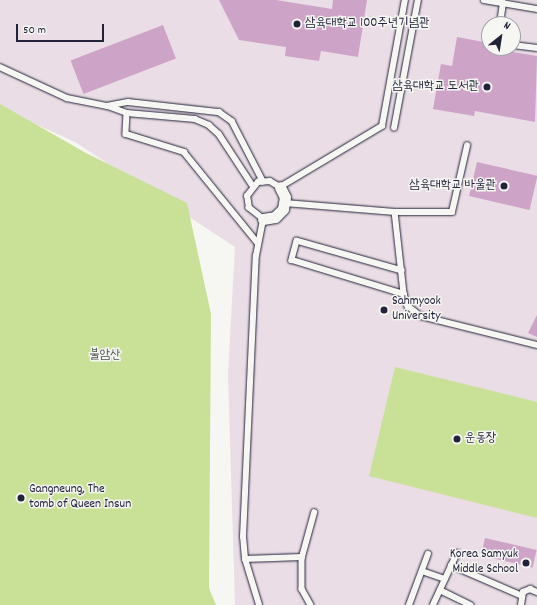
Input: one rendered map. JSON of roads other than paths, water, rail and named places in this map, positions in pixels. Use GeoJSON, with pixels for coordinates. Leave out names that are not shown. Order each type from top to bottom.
{"type":"FeatureCollection","features":[{"type":"Feature","properties":{"kind":"street"},"geometry":{"type":"LineString","coordinates":[[263,219],[280,214],[285,203],[280,186]]}},
{"type":"Feature","properties":{"kind":"lane"},"geometry":{"type":"LineString","coordinates":[[259,605],[245,558],[243,537],[258,243],[263,219],[252,213],[247,203],[253,186],[264,181],[280,186],[382,126],[405,0]]}},
{"type":"Feature","properties":{"kind":"lane"},"geometry":{"type":"LineString","coordinates":[[394,128],[418,0]]}},
{"type":"Feature","properties":{"kind":"lane"},"geometry":{"type":"LineString","coordinates":[[484,0],[537,9]]}},
{"type":"Feature","properties":{"kind":"lane"},"geometry":{"type":"LineString","coordinates":[[501,16],[503,3]]}},
{"type":"Feature","properties":{"kind":"lane"},"geometry":{"type":"LineString","coordinates":[[521,46],[537,48]]}},
{"type":"Feature","properties":{"kind":"lane"},"geometry":{"type":"LineString","coordinates":[[0,66],[66,98],[106,106],[127,113],[195,119],[209,125],[219,134],[253,186]]}},
{"type":"Feature","properties":{"kind":"lane"},"geometry":{"type":"LineString","coordinates":[[106,106],[128,102],[219,112],[232,121],[264,181]]}},
{"type":"Feature","properties":{"kind":"lane"},"geometry":{"type":"LineString","coordinates":[[127,113],[126,134],[184,152],[258,243]]}},
{"type":"Feature","properties":{"kind":"lane"},"geometry":{"type":"LineString","coordinates":[[285,203],[395,212],[452,212],[467,146]]}},
{"type":"Feature","properties":{"kind":"lane"},"geometry":{"type":"LineString","coordinates":[[395,212],[404,294],[408,306],[421,316],[537,345]]}},
{"type":"Feature","properties":{"kind":"lane"},"geometry":{"type":"LineString","coordinates":[[402,271],[297,241],[292,260],[404,294]]}},
{"type":"Feature","properties":{"kind":"lane"},"geometry":{"type":"LineString","coordinates":[[311,605],[302,589],[302,557],[314,513]]}},
{"type":"Feature","properties":{"kind":"lane"},"geometry":{"type":"LineString","coordinates":[[433,605],[456,553]]}},
{"type":"Feature","properties":{"kind":"lane"},"geometry":{"type":"LineString","coordinates":[[408,605],[428,554]]}},
{"type":"Feature","properties":{"kind":"lane"},"geometry":{"type":"LineString","coordinates":[[245,558],[302,557]]}},
{"type":"Feature","properties":{"kind":"lane"},"geometry":{"type":"LineString","coordinates":[[451,565],[520,595]]}},
{"type":"Feature","properties":{"kind":"lane"},"geometry":{"type":"LineString","coordinates":[[422,571],[445,579]]}},
{"type":"Feature","properties":{"kind":"lane"},"geometry":{"type":"LineString","coordinates":[[440,590],[470,605]]}},
{"type":"Feature","properties":{"kind":"lane"},"geometry":{"type":"LineString","coordinates":[[520,595],[526,590],[537,592]]}},
{"type":"Feature","properties":{"kind":"lane"},"geometry":{"type":"LineString","coordinates":[[520,595],[521,605]]}},
{"type":"Feature","properties":{"kind":"place","name":"삼육대학교 100주년기념관"},"geometry":{"type":"Point","coordinates":[297,24]}},
{"type":"Feature","properties":{"kind":"place","name":"삼육대학교 도서관"},"geometry":{"type":"Point","coordinates":[487,87]}},
{"type":"Feature","properties":{"kind":"place","name":"삼육대학교 바울관"},"geometry":{"type":"Point","coordinates":[504,186]}},
{"type":"Feature","properties":{"kind":"place","name":"Sahmyook University"},"geometry":{"type":"Point","coordinates":[384,310]}},
{"type":"Feature","properties":{"kind":"place","name":"운동장"},"geometry":{"type":"Point","coordinates":[457,439]}},
{"type":"Feature","properties":{"kind":"place","name":"Gangneung, The tomb of Queen Insun"},"geometry":{"type":"Point","coordinates":[21,498]}},
{"type":"Feature","properties":{"kind":"place","name":"Korea Samyuk Middle School"},"geometry":{"type":"Point","coordinates":[526,563]}},
{"type":"Feature","properties":{"kind":"park label","name":"불암산"},"geometry":{"type":"Point","coordinates":[105,356]}}]}
